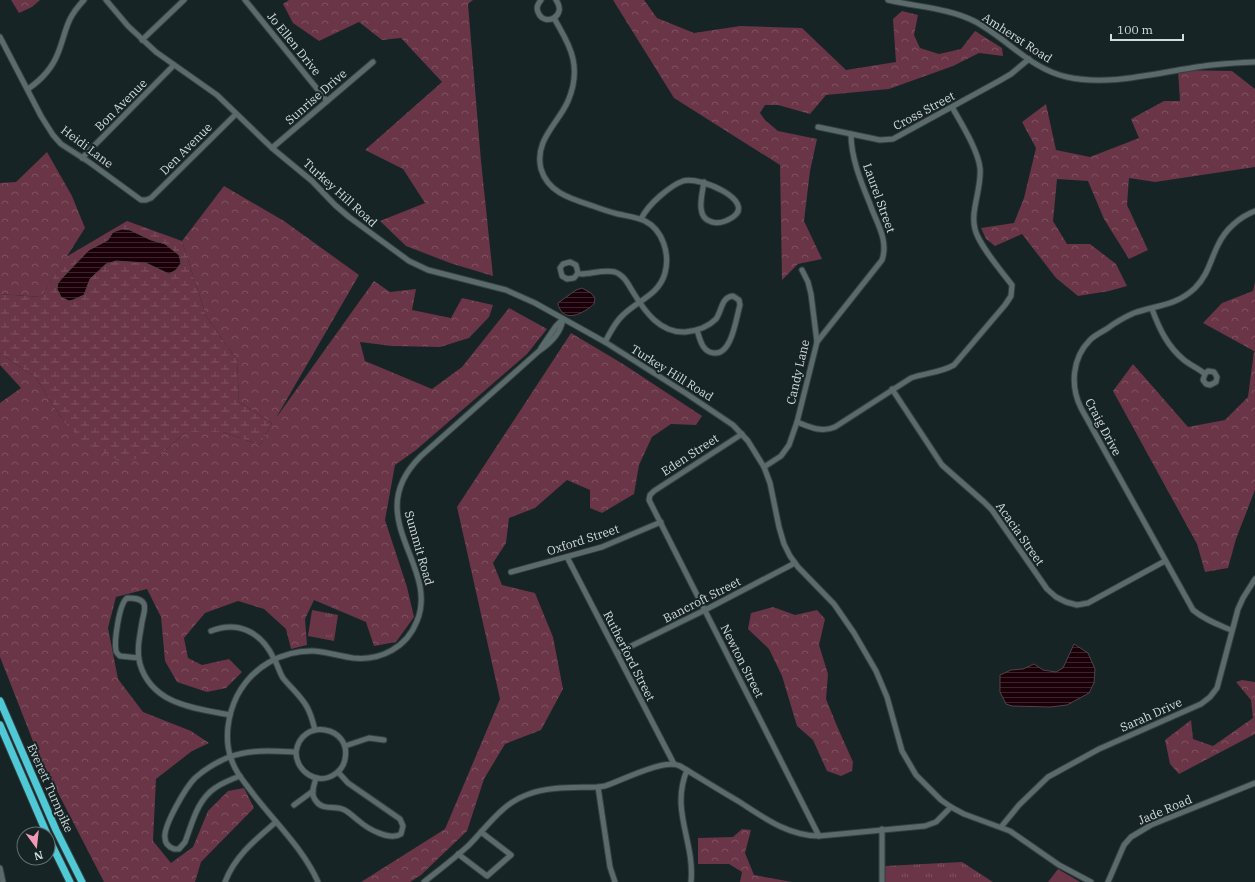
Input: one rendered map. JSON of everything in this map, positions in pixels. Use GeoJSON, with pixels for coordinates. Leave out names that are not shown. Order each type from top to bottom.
{"type":"FeatureCollection","features":[{"type":"Feature","properties":{"kind":"highway","name":"Everett Turnpike"},"geometry":{"type":"LineString","coordinates":[[0,701],[56,830],[82,882]]}},
{"type":"Feature","properties":{"kind":"highway","name":"Everett Turnpike"},"geometry":{"type":"LineString","coordinates":[[0,726],[44,826]]}},
{"type":"Feature","properties":{"kind":"highway","name":"Everett Turnpike"},"geometry":{"type":"LineString","coordinates":[[56,853],[70,882]]}},
{"type":"Feature","properties":{"kind":"street"},"geometry":{"type":"LineString","coordinates":[[28,89],[38,82],[50,67],[58,53],[68,22],[73,12],[84,0]]}},
{"type":"Feature","properties":{"kind":"street","name":"Turkey Hill Road"},"geometry":{"type":"LineString","coordinates":[[106,0],[142,40],[156,52],[208,88],[272,148],[312,181],[334,205],[356,223],[418,266],[511,292],[536,303],[605,342],[733,425],[742,434],[764,466],[770,483],[780,533],[784,544],[795,562],[844,617],[870,659],[883,686],[902,751],[916,775],[941,800],[951,807],[1001,827],[1019,837],[1059,865],[1090,882]]}},
{"type":"Feature","properties":{"kind":"street"},"geometry":{"type":"LineString","coordinates":[[142,40],[184,0]]}},
{"type":"Feature","properties":{"kind":"street","name":"Jo Ellen Drive"},"geometry":{"type":"LineString","coordinates":[[246,0],[327,101]]}},
{"type":"Feature","properties":{"kind":"street"},"geometry":{"type":"LineString","coordinates":[[541,0],[537,8],[540,16],[548,20],[558,15],[559,8],[556,0]]}},
{"type":"Feature","properties":{"kind":"street","name":"Amherst Road"},"geometry":{"type":"LineString","coordinates":[[888,0],[940,10],[972,20],[1049,71],[1074,78],[1101,80],[1138,77],[1220,64],[1255,62]]}},
{"type":"Feature","properties":{"kind":"street"},"geometry":{"type":"LineString","coordinates":[[554,18],[570,49],[573,60],[574,76],[568,100],[545,136],[541,146],[540,158],[543,174],[553,188],[567,197],[618,214],[641,219],[651,226],[662,240],[666,250],[666,272],[661,283],[654,292],[622,316],[605,342]]}},
{"type":"Feature","properties":{"kind":"street","name":"Heidi Lane"},"geometry":{"type":"LineString","coordinates":[[0,37],[44,121],[61,144],[112,178],[136,198],[141,200],[151,198]]}},
{"type":"Feature","properties":{"kind":"street","name":"Cross Street"},"geometry":{"type":"LineString","coordinates":[[818,127],[880,140],[893,139],[1011,74],[1029,59]]}},
{"type":"Feature","properties":{"kind":"street","name":"Sunrise Drive"},"geometry":{"type":"LineString","coordinates":[[272,148],[373,62]]}},
{"type":"Feature","properties":{"kind":"street","name":"Bon Avenue"},"geometry":{"type":"LineString","coordinates":[[82,158],[174,65]]}},
{"type":"Feature","properties":{"kind":"street"},"geometry":{"type":"LineString","coordinates":[[796,422],[818,430],[830,429],[911,378],[944,371],[954,365],[1011,296],[1012,285],[978,239],[974,229],[980,168],[978,157],[952,107]]}},
{"type":"Feature","properties":{"kind":"street","name":"Den Avenue"},"geometry":{"type":"LineString","coordinates":[[151,198],[236,114]]}},
{"type":"Feature","properties":{"kind":"street","name":"Laurel Street"},"geometry":{"type":"LineString","coordinates":[[818,342],[882,260],[884,255],[882,232],[870,206],[852,154],[851,134]]}},
{"type":"Feature","properties":{"kind":"street"},"geometry":{"type":"LineString","coordinates":[[641,219],[649,205],[675,185],[687,180],[704,182],[720,189],[734,200],[738,210],[734,216],[717,223],[705,218],[702,214],[701,207],[704,182]]}},
{"type":"Feature","properties":{"kind":"street","name":"Craig Drive"},"geometry":{"type":"LineString","coordinates":[[1231,630],[1202,618],[1193,610],[1081,408],[1076,398],[1074,381],[1075,370],[1079,359],[1084,348],[1091,340],[1128,316],[1177,300],[1194,289],[1209,269],[1224,235],[1240,219],[1255,211]]}},
{"type":"Feature","properties":{"kind":"street","name":"Candy Lane"},"geometry":{"type":"LineString","coordinates":[[764,466],[781,456],[788,445],[796,422],[818,342],[811,294],[808,282],[802,270]]}},
{"type":"Feature","properties":{"kind":"street"},"geometry":{"type":"LineString","coordinates":[[578,273],[584,274],[609,271],[622,276],[639,303],[652,318],[662,326],[680,332],[697,330],[706,326],[716,318],[724,301],[728,297],[735,296],[739,300],[740,305],[730,341],[723,351],[715,353],[707,351],[701,343],[697,330]]}},
{"type":"Feature","properties":{"kind":"street"},"geometry":{"type":"LineString","coordinates":[[1152,308],[1161,330],[1172,349],[1185,361],[1205,374]]}},
{"type":"Feature","properties":{"kind":"street","name":"Summit Road"},"geometry":{"type":"LineString","coordinates":[[318,882],[302,854],[255,797],[236,770],[230,757],[228,743],[230,715],[235,699],[244,684],[256,671],[274,659],[294,652],[308,651],[353,658],[371,658],[392,650],[406,639],[417,622],[421,609],[422,596],[418,578],[401,531],[397,512],[398,494],[406,473],[421,456],[539,351],[547,346],[562,327],[563,319]]}},
{"type":"Feature","properties":{"kind":"street","name":"Acacia Street"},"geometry":{"type":"LineString","coordinates":[[892,389],[942,465],[992,510],[1040,580],[1056,597],[1077,605],[1088,603],[1165,561]]}},
{"type":"Feature","properties":{"kind":"street","name":"Eden Street"},"geometry":{"type":"LineString","coordinates":[[650,495],[742,434]]}},
{"type":"Feature","properties":{"kind":"street","name":"Newton Street"},"geometry":{"type":"LineString","coordinates":[[650,495],[649,500],[819,836]]}},
{"type":"Feature","properties":{"kind":"street","name":"Oxford Street"},"geometry":{"type":"LineString","coordinates":[[511,572],[602,547],[661,522]]}},
{"type":"Feature","properties":{"kind":"street","name":"Rutherford Street"},"geometry":{"type":"LineString","coordinates":[[567,557],[674,764]]}},
{"type":"Feature","properties":{"kind":"street","name":"Bancroft Street"},"geometry":{"type":"LineString","coordinates":[[617,653],[705,610],[795,562]]}},
{"type":"Feature","properties":{"kind":"street","name":"Sarah Drive"},"geometry":{"type":"LineString","coordinates":[[1001,827],[1019,805],[1048,777],[1099,749],[1201,704],[1210,697],[1217,688],[1231,630],[1238,609],[1255,579]]}},
{"type":"Feature","properties":{"kind":"street"},"geometry":{"type":"LineString","coordinates":[[139,658],[120,656],[116,650],[120,610],[124,601],[130,598],[140,600],[144,604],[138,648],[139,658],[144,673],[154,688],[167,698],[185,706],[230,715]]}},
{"type":"Feature","properties":{"kind":"street"},"geometry":{"type":"LineString","coordinates":[[211,631],[234,626],[246,629],[261,641],[274,659],[283,678],[303,700],[308,708],[315,730]]}},
{"type":"Feature","properties":{"kind":"street"},"geometry":{"type":"LineString","coordinates":[[322,729],[332,732],[340,738],[345,746],[345,760],[342,766],[338,772],[326,778],[316,778],[308,774],[301,768],[297,761],[296,752],[299,743],[302,738],[315,730],[322,729]]}},
{"type":"Feature","properties":{"kind":"street"},"geometry":{"type":"LineString","coordinates":[[345,746],[369,738],[384,740]]}},
{"type":"Feature","properties":{"kind":"street"},"geometry":{"type":"LineString","coordinates":[[240,776],[217,786],[206,796],[199,806],[185,842],[181,847],[174,850],[168,846],[165,839],[165,832],[177,805],[186,788],[201,772],[230,757],[257,752],[296,752]]}},
{"type":"Feature","properties":{"kind":"street"},"geometry":{"type":"LineString","coordinates":[[424,882],[458,854],[513,800],[524,795],[545,790],[598,787],[611,784],[656,766],[678,764],[780,827],[796,834],[808,836],[931,824],[941,818],[951,807]]}},
{"type":"Feature","properties":{"kind":"street"},"geometry":{"type":"LineString","coordinates":[[686,770],[681,785],[680,809],[690,852],[691,882]]}},
{"type":"Feature","properties":{"kind":"street"},"geometry":{"type":"LineString","coordinates":[[316,778],[313,791],[314,799],[320,805],[344,809],[364,825],[387,836],[401,834],[403,827],[400,820],[344,780],[338,772]]}},
{"type":"Feature","properties":{"kind":"street","name":"Jade Road"},"geometry":{"type":"LineString","coordinates":[[1108,882],[1124,845],[1131,836],[1151,825],[1255,783]]}},
{"type":"Feature","properties":{"kind":"street"},"geometry":{"type":"LineString","coordinates":[[598,787],[610,867],[615,882]]}},
{"type":"Feature","properties":{"kind":"street"},"geometry":{"type":"LineString","coordinates":[[294,805],[313,791]]}},
{"type":"Feature","properties":{"kind":"street"},"geometry":{"type":"LineString","coordinates":[[225,882],[232,866],[242,853],[252,842],[276,822]]}},
{"type":"Feature","properties":{"kind":"street"},"geometry":{"type":"LineString","coordinates":[[882,829],[882,882]]}},
{"type":"Feature","properties":{"kind":"street"},"geometry":{"type":"LineString","coordinates":[[458,854],[487,876],[511,855],[480,832]]}},
{"type":"Feature","properties":{"kind":"street"},"geometry":{"type":"LineString","coordinates":[[0,868],[3,882]]}},
{"type":"Feature","properties":{"kind":"green space"},"geometry":{"type":"Polygon","coordinates":[[[11,0],[40,0],[32,7],[19,13],[11,0]]]}},
{"type":"Feature","properties":{"kind":"green space"},"geometry":{"type":"Polygon","coordinates":[[[289,0],[473,0],[468,4],[481,161],[493,276],[450,263],[406,246],[380,221],[425,203],[403,169],[365,150],[442,82],[401,38],[382,40],[359,22],[319,41],[293,23],[283,4],[289,0]]]}},
{"type":"Feature","properties":{"kind":"green space"},"geometry":{"type":"Polygon","coordinates":[[[613,0],[644,0],[657,18],[694,33],[740,26],[802,28],[846,70],[896,62],[893,19],[902,11],[918,15],[914,35],[920,48],[939,54],[961,49],[975,31],[1002,48],[1003,56],[979,53],[953,66],[889,89],[826,95],[810,114],[778,105],[765,105],[760,113],[765,120],[778,131],[817,139],[810,171],[804,221],[822,259],[798,264],[782,280],[780,165],[674,98],[613,0]]]}},
{"type":"Feature","properties":{"kind":"green space"},"geometry":{"type":"Polygon","coordinates":[[[1178,70],[1232,71],[1255,89],[1255,167],[1155,182],[1129,178],[1127,205],[1148,250],[1129,259],[1104,219],[1088,181],[1057,179],[1053,221],[1067,244],[1090,244],[1116,264],[1127,286],[1109,291],[1078,296],[1056,278],[1022,234],[995,246],[986,239],[981,228],[1014,223],[1024,198],[1036,148],[1022,122],[1046,104],[1056,150],[1090,157],[1139,138],[1131,119],[1164,101],[1180,101],[1178,70]]]}},
{"type":"Feature","properties":{"kind":"green space"},"geometry":{"type":"Polygon","coordinates":[[[47,152],[72,196],[85,228],[41,297],[0,294],[0,183],[16,182],[47,152]]]}},
{"type":"Feature","properties":{"kind":"green space"},"geometry":{"type":"Polygon","coordinates":[[[224,186],[284,221],[359,275],[276,418],[374,281],[390,292],[416,289],[412,310],[451,318],[462,298],[493,305],[489,317],[469,338],[440,347],[392,346],[360,342],[365,361],[432,389],[462,367],[509,308],[547,329],[527,354],[416,450],[395,465],[385,520],[407,587],[414,617],[396,642],[374,646],[366,622],[314,600],[305,619],[307,645],[291,649],[286,629],[264,609],[238,601],[205,613],[184,638],[188,658],[202,665],[229,659],[242,672],[226,688],[207,692],[177,682],[165,661],[161,617],[147,589],[116,597],[108,628],[118,679],[143,712],[191,731],[209,743],[192,751],[156,779],[153,841],[171,863],[193,847],[208,811],[228,791],[244,788],[254,808],[201,862],[195,882],[104,882],[38,754],[0,657],[0,403],[21,388],[0,365],[0,353],[36,378],[64,422],[160,456],[185,432],[223,432],[260,445],[272,423],[239,402],[237,360],[206,316],[182,241],[224,186]]]}},
{"type":"Feature","properties":{"kind":"green space"},"geometry":{"type":"Polygon","coordinates":[[[127,221],[182,241],[206,316],[237,360],[239,402],[272,423],[260,445],[223,432],[185,432],[160,456],[119,461],[83,441],[64,422],[36,378],[0,353],[0,294],[41,297],[66,257],[127,221]]]}},
{"type":"Feature","properties":{"kind":"green space"},"geometry":{"type":"Polygon","coordinates":[[[1255,282],[1255,490],[1236,539],[1228,568],[1205,572],[1197,544],[1113,391],[1133,364],[1188,427],[1225,420],[1248,397],[1254,351],[1203,323],[1222,303],[1253,291],[1255,282]]]}},
{"type":"Feature","properties":{"kind":"green space"},"geometry":{"type":"Polygon","coordinates":[[[571,333],[623,364],[702,416],[696,425],[671,424],[652,437],[639,465],[634,494],[602,513],[590,508],[590,490],[567,480],[535,508],[509,518],[506,543],[493,563],[502,585],[535,593],[553,637],[563,689],[541,730],[505,744],[484,779],[467,831],[421,875],[410,882],[361,882],[445,829],[500,699],[457,507],[571,333]]]}},
{"type":"Feature","properties":{"kind":"green space"},"geometry":{"type":"Polygon","coordinates":[[[773,607],[795,615],[817,610],[825,619],[819,645],[828,674],[826,699],[853,762],[852,771],[841,776],[827,771],[813,740],[797,726],[782,676],[769,649],[748,629],[751,613],[773,607]]]}},
{"type":"Feature","properties":{"kind":"green space"},"geometry":{"type":"Polygon","coordinates":[[[312,610],[338,615],[334,641],[308,636],[312,610]]]}},
{"type":"Feature","properties":{"kind":"green space"},"geometry":{"type":"Polygon","coordinates":[[[315,616],[323,617],[320,634],[312,632],[315,616]]]}},
{"type":"Feature","properties":{"kind":"green space"},"geometry":{"type":"Polygon","coordinates":[[[326,617],[334,619],[331,636],[323,634],[326,617]]]}},
{"type":"Feature","properties":{"kind":"green space"},"geometry":{"type":"Polygon","coordinates":[[[1242,680],[1255,682],[1255,734],[1179,774],[1170,764],[1165,740],[1191,720],[1193,739],[1213,746],[1253,718],[1251,700],[1236,682],[1242,680]]]}},
{"type":"Feature","properties":{"kind":"green space"},"geometry":{"type":"Polygon","coordinates":[[[742,829],[751,830],[745,853],[754,875],[792,882],[740,882],[742,872],[729,864],[698,864],[698,838],[733,837],[742,829]]]}},
{"type":"Feature","properties":{"kind":"green space"},"geometry":{"type":"Polygon","coordinates":[[[962,862],[993,882],[885,882],[885,866],[962,862]]]}},
{"type":"Feature","properties":{"kind":"green space"},"geometry":{"type":"Polygon","coordinates":[[[1058,869],[1080,882],[1048,882],[1058,869]]]}},
{"type":"Feature","properties":{"kind":"shaded area"},"geometry":{"type":"Polygon","coordinates":[[[122,229],[130,230],[151,240],[165,244],[179,255],[181,263],[176,270],[169,274],[146,263],[116,261],[106,264],[90,279],[84,295],[69,301],[61,297],[57,289],[58,283],[64,276],[89,250],[108,240],[113,232],[122,229]]]}},
{"type":"Feature","properties":{"kind":"shaded area"},"geometry":{"type":"Polygon","coordinates":[[[582,288],[591,293],[595,298],[594,304],[578,314],[570,316],[566,315],[562,312],[558,303],[576,290],[582,288]]]}},
{"type":"Feature","properties":{"kind":"shaded area"},"geometry":{"type":"Polygon","coordinates":[[[1074,644],[1088,653],[1095,669],[1094,683],[1089,693],[1067,705],[1050,707],[1012,706],[1006,704],[1000,692],[1000,675],[1011,670],[1023,669],[1034,664],[1043,670],[1056,672],[1063,668],[1074,644]]]}}]}
